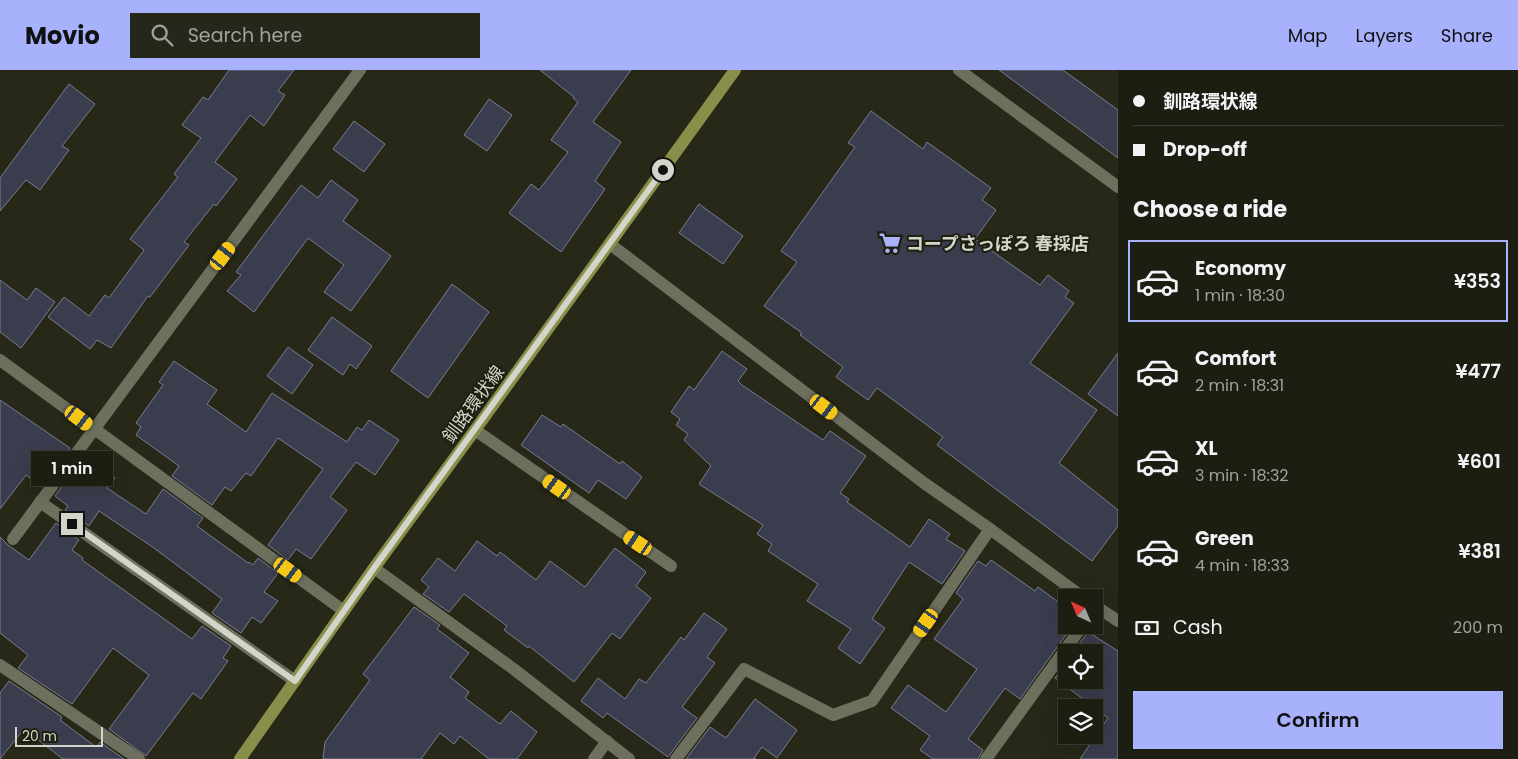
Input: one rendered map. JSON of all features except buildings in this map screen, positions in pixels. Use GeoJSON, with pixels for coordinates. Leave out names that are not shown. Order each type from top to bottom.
{"type":"FeatureCollection","features":[{"type":"Feature","properties":{"kind":"main road","name":"釧路環状線"},"geometry":{"type":"LineString","coordinates":[[240,759],[374,568],[735,70]]}},
{"type":"Feature","properties":{"kind":"street"},"geometry":{"type":"LineString","coordinates":[[12,540],[360,70]]}},
{"type":"Feature","properties":{"kind":"street"},"geometry":{"type":"LineString","coordinates":[[959,70],[1118,187]]}},
{"type":"Feature","properties":{"kind":"street"},"geometry":{"type":"LineString","coordinates":[[610,244],[924,483],[1072,589]]}},
{"type":"Feature","properties":{"kind":"street"},"geometry":{"type":"LineString","coordinates":[[0,360],[344,611]]}},
{"type":"Feature","properties":{"kind":"street"},"geometry":{"type":"LineString","coordinates":[[475,430],[671,566]]}},
{"type":"Feature","properties":{"kind":"street"},"geometry":{"type":"LineString","coordinates":[[40,502],[295,681]]}},
{"type":"Feature","properties":{"kind":"street"},"geometry":{"type":"LineString","coordinates":[[676,759],[744,669],[833,715],[872,701],[990,529]]}},
{"type":"Feature","properties":{"kind":"street"},"geometry":{"type":"LineString","coordinates":[[374,568],[515,670],[629,759]]}},
{"type":"Feature","properties":{"kind":"street"},"geometry":{"type":"LineString","coordinates":[[1103,612],[1118,621]]}},
{"type":"Feature","properties":{"kind":"street"},"geometry":{"type":"LineString","coordinates":[[986,759],[1076,634]]}},
{"type":"Feature","properties":{"kind":"street"},"geometry":{"type":"LineString","coordinates":[[0,665],[139,759]]}},
{"type":"Feature","properties":{"kind":"street"},"geometry":{"type":"LineString","coordinates":[[594,759],[607,741]]}},
{"type":"Feature","properties":{"kind":"place","name":"コープさっぽろ 春採店"},"geometry":{"type":"Point","coordinates":[890,243]}},
{"type":"Feature","properties":{"kind":"route"},"geometry":{"type":"LineString","coordinates":[[72,524],[295,681],[374,568],[663,170]]}}]}
